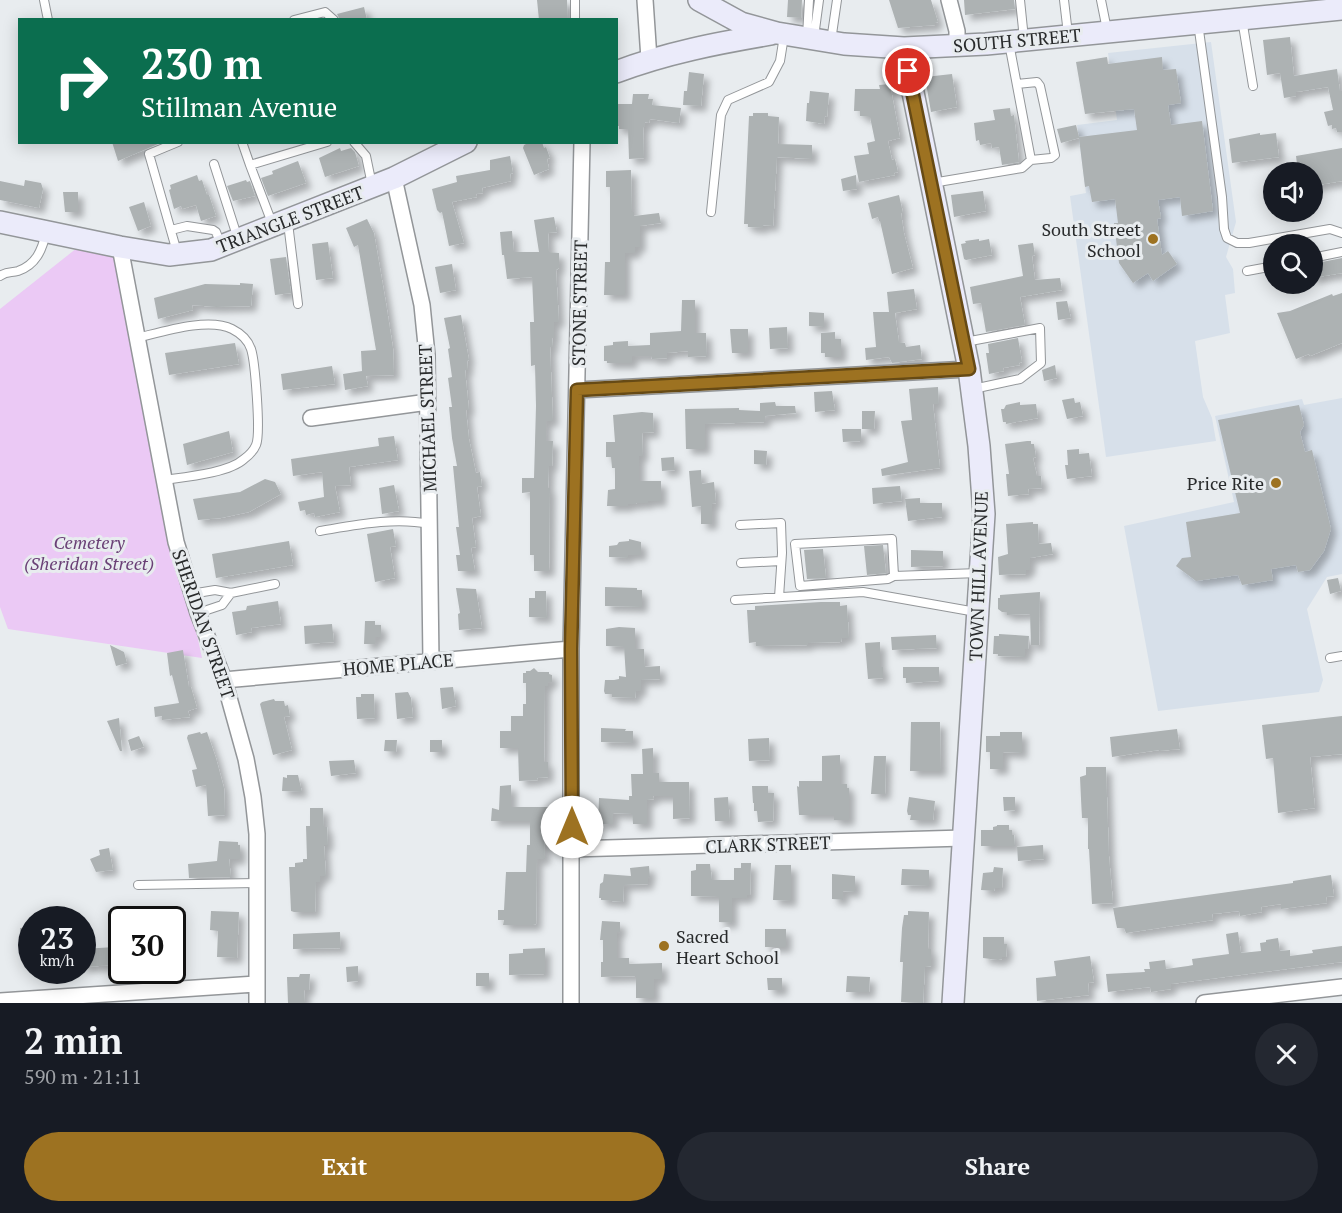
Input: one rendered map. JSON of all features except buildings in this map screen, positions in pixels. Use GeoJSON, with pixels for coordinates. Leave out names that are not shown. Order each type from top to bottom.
{"type":"FeatureCollection","features":[{"type":"Feature","properties":{"kind":"street"},"geometry":{"type":"LineString","coordinates":[[645,0],[649,59]]}},
{"type":"Feature","properties":{"kind":"street","name":"SOUTH STREET"},"geometry":{"type":"LineString","coordinates":[[699,0],[741,23],[781,34],[904,48],[1016,41],[1342,9]]}},
{"type":"Feature","properties":{"kind":"street"},"geometry":{"type":"LineString","coordinates":[[949,0],[957,31],[957,46]]}},
{"type":"Feature","properties":{"kind":"street"},"geometry":{"type":"LineString","coordinates":[[618,71],[649,59],[718,44],[781,34]]}},
{"type":"Feature","properties":{"kind":"street","name":"TOWN HILL AVENUE"},"geometry":{"type":"LineString","coordinates":[[904,48],[970,379],[979,446],[984,514],[953,1003]]}},
{"type":"Feature","properties":{"kind":"street","name":"TRIANGLE STREET"},"geometry":{"type":"LineString","coordinates":[[0,222],[169,255],[211,250],[373,187],[462,144]]}},
{"type":"Feature","properties":{"kind":"street","name":"STONE STREET"},"geometry":{"type":"LineString","coordinates":[[571,1003],[571,649],[582,144]]}},
{"type":"Feature","properties":{"kind":"street","name":"MICHAEL STREET"},"geometry":{"type":"LineString","coordinates":[[394,178],[422,305],[427,355],[431,661]]}},
{"type":"Feature","properties":{"kind":"street","name":"SHERIDAN STREET"},"geometry":{"type":"LineString","coordinates":[[120,247],[176,542],[191,594],[224,680],[246,759],[253,797],[257,834],[257,1003]]}},
{"type":"Feature","properties":{"kind":"street"},"geometry":{"type":"LineString","coordinates":[[577,390],[970,379]]}},
{"type":"Feature","properties":{"kind":"street"},"geometry":{"type":"LineString","coordinates":[[311,418],[428,402]]}},
{"type":"Feature","properties":{"kind":"street","name":"HOME PLACE"},"geometry":{"type":"LineString","coordinates":[[224,680],[571,649]]}},
{"type":"Feature","properties":{"kind":"street","name":"CLARK STREET"},"geometry":{"type":"LineString","coordinates":[[572,849],[964,838]]}},
{"type":"Feature","properties":{"kind":"street"},"geometry":{"type":"LineString","coordinates":[[0,1001],[256,984]]}},
{"type":"Feature","properties":{"kind":"street"},"geometry":{"type":"LineString","coordinates":[[1204,1003],[1342,987]]}},
{"type":"Feature","properties":{"kind":"lane"},"geometry":{"type":"LineString","coordinates":[[44,0],[48,18]]}},
{"type":"Feature","properties":{"kind":"lane"},"geometry":{"type":"LineString","coordinates":[[575,0],[575,18]]}},
{"type":"Feature","properties":{"kind":"lane"},"geometry":{"type":"LineString","coordinates":[[809,0],[818,40]]}},
{"type":"Feature","properties":{"kind":"lane"},"geometry":{"type":"LineString","coordinates":[[818,40],[819,0]]}},
{"type":"Feature","properties":{"kind":"lane"},"geometry":{"type":"LineString","coordinates":[[818,40],[837,0]]}},
{"type":"Feature","properties":{"kind":"lane"},"geometry":{"type":"LineString","coordinates":[[1020,0],[1016,41],[1017,84],[1031,160]]}},
{"type":"Feature","properties":{"kind":"lane"},"geometry":{"type":"LineString","coordinates":[[1064,0],[1069,35]]}},
{"type":"Feature","properties":{"kind":"lane"},"geometry":{"type":"LineString","coordinates":[[1101,0],[1107,31]]}},
{"type":"Feature","properties":{"kind":"lane"},"geometry":{"type":"LineString","coordinates":[[302,18],[325,12],[332,18]]}},
{"type":"Feature","properties":{"kind":"lane"},"geometry":{"type":"LineString","coordinates":[[1242,18],[1253,86]]}},
{"type":"Feature","properties":{"kind":"lane"},"geometry":{"type":"LineString","coordinates":[[1197,22],[1227,238],[1237,243],[1249,243],[1330,230],[1342,233]]}},
{"type":"Feature","properties":{"kind":"lane"},"geometry":{"type":"LineString","coordinates":[[711,212],[721,116],[728,100],[769,82],[780,61],[781,34]]}},
{"type":"Feature","properties":{"kind":"lane"},"geometry":{"type":"LineString","coordinates":[[931,183],[1022,168],[1031,160],[1050,158],[1055,155],[1040,86],[1037,82],[1017,84]]}},
{"type":"Feature","properties":{"kind":"lane"},"geometry":{"type":"LineString","coordinates":[[173,144],[149,154],[178,254]]}},
{"type":"Feature","properties":{"kind":"lane"},"geometry":{"type":"LineString","coordinates":[[243,144],[250,165],[281,224],[298,304]]}},
{"type":"Feature","properties":{"kind":"lane"},"geometry":{"type":"LineString","coordinates":[[250,165],[320,144]]}},
{"type":"Feature","properties":{"kind":"lane"},"geometry":{"type":"LineString","coordinates":[[356,144],[366,156],[373,187]]}},
{"type":"Feature","properties":{"kind":"lane"},"geometry":{"type":"LineString","coordinates":[[214,164],[230,243]]}},
{"type":"Feature","properties":{"kind":"lane"},"geometry":{"type":"LineString","coordinates":[[171,230],[187,226],[213,230],[230,243]]}},
{"type":"Feature","properties":{"kind":"lane"},"geometry":{"type":"LineString","coordinates":[[3,274],[18,271],[37,260],[46,232]]}},
{"type":"Feature","properties":{"kind":"lane"},"geometry":{"type":"LineString","coordinates":[[1323,256],[1342,252]]}},
{"type":"Feature","properties":{"kind":"lane"},"geometry":{"type":"LineString","coordinates":[[1247,272],[1263,268]]}},
{"type":"Feature","properties":{"kind":"lane"},"geometry":{"type":"LineString","coordinates":[[137,338],[195,326],[222,326],[241,335],[252,350],[259,428],[256,445],[238,463],[197,475],[164,480]]}},
{"type":"Feature","properties":{"kind":"lane"},"geometry":{"type":"LineString","coordinates":[[963,342],[1040,328],[1041,363],[1020,379],[970,379]]}},
{"type":"Feature","properties":{"kind":"lane"},"geometry":{"type":"LineString","coordinates":[[320,531],[360,524],[411,521],[429,524]]}},
{"type":"Feature","properties":{"kind":"lane"},"geometry":{"type":"LineString","coordinates":[[741,525],[781,523],[779,597]]}},
{"type":"Feature","properties":{"kind":"lane"},"geometry":{"type":"LineString","coordinates":[[894,576],[892,539],[795,544],[800,586],[888,579],[894,576],[980,573]]}},
{"type":"Feature","properties":{"kind":"lane"},"geometry":{"type":"LineString","coordinates":[[741,563],[781,561]]}},
{"type":"Feature","properties":{"kind":"lane"},"geometry":{"type":"LineString","coordinates":[[191,594],[215,590],[231,593],[275,584]]}},
{"type":"Feature","properties":{"kind":"lane"},"geometry":{"type":"LineString","coordinates":[[735,600],[863,592],[978,612]]}},
{"type":"Feature","properties":{"kind":"lane"},"geometry":{"type":"LineString","coordinates":[[198,613],[222,605],[231,593]]}},
{"type":"Feature","properties":{"kind":"lane"},"geometry":{"type":"LineString","coordinates":[[1330,658],[1342,656]]}},
{"type":"Feature","properties":{"kind":"lane"},"geometry":{"type":"LineString","coordinates":[[138,885],[257,883]]}},
{"type":"Feature","properties":{"kind":"shaded area","name":"South Street School"},"geometry":{"type":"Polygon","coordinates":[[[1211,42],[1236,222],[1226,257],[1233,269],[1235,293],[1225,295],[1230,333],[1195,341],[1203,397],[1212,418],[1216,441],[1106,457],[1070,196],[1086,193],[1077,125],[1117,120],[1108,53],[1211,42]]]}},
{"type":"Feature","properties":{"kind":"shaded area"},"geometry":{"type":"Polygon","coordinates":[[[1342,398],[1342,574],[1327,577],[1307,609],[1323,680],[1319,692],[1158,711],[1124,526],[1234,502],[1215,416],[1302,399],[1304,405],[1342,398]]]}},
{"type":"Feature","properties":{"kind":"green space","name":"Cemetery (Sheridan Street)"},"geometry":{"type":"Polygon","coordinates":[[[82,244],[121,251],[127,310],[202,658],[8,629],[0,607],[0,309],[82,244]]]}},
{"type":"Feature","properties":{"kind":"place","name":"South Street School"},"geometry":{"type":"Point","coordinates":[1153,239]}},
{"type":"Feature","properties":{"kind":"place","name":"Price Rite"},"geometry":{"type":"Point","coordinates":[1276,483]}},
{"type":"Feature","properties":{"kind":"place","name":"Sacred Heart School"},"geometry":{"type":"Point","coordinates":[664,946]}},
{"type":"Feature","properties":{"kind":"route"},"geometry":{"type":"LineString","coordinates":[[572,827],[571,649],[577,390],[969,369],[908,71]]}}]}
